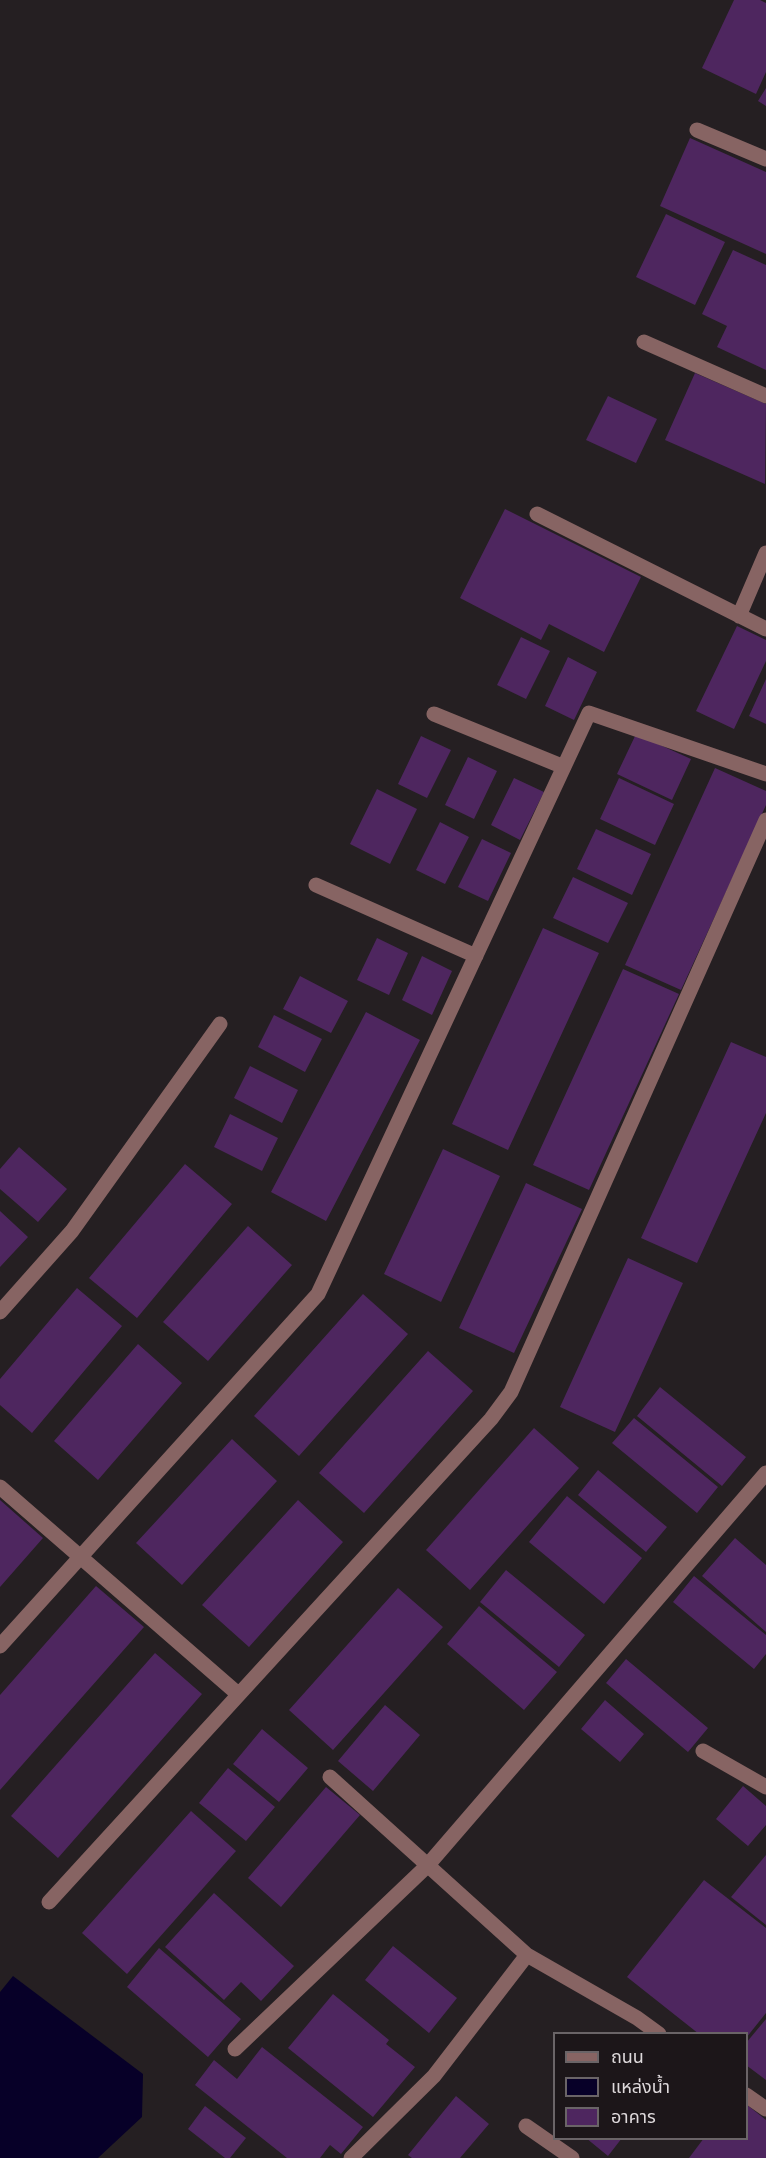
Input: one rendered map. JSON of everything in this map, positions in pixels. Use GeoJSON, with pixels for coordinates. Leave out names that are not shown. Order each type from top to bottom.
{"type":"FeatureCollection","features":[{"type":"Feature","properties":{"kind":"street"},"geometry":{"type":"LineString","coordinates":[[697,130],[766,159]]}},
{"type":"Feature","properties":{"kind":"street"},"geometry":{"type":"LineString","coordinates":[[644,342],[766,396]]}},
{"type":"Feature","properties":{"kind":"street"},"geometry":{"type":"LineString","coordinates":[[537,514],[766,629]]}},
{"type":"Feature","properties":{"kind":"street"},"geometry":{"type":"LineString","coordinates":[[740,616],[766,553]]}},
{"type":"Feature","properties":{"kind":"street"},"geometry":{"type":"LineString","coordinates":[[0,1646],[318,1294],[590,713],[766,774]]}},
{"type":"Feature","properties":{"kind":"street"},"geometry":{"type":"LineString","coordinates":[[434,714],[564,767]]}},
{"type":"Feature","properties":{"kind":"street"},"geometry":{"type":"LineString","coordinates":[[49,1902],[491,1419],[511,1392],[766,820]]}},
{"type":"Feature","properties":{"kind":"street"},"geometry":{"type":"LineString","coordinates":[[316,885],[476,956]]}},
{"type":"Feature","properties":{"kind":"street"},"geometry":{"type":"LineString","coordinates":[[0,1312],[72,1231],[220,1024]]}},
{"type":"Feature","properties":{"kind":"street"},"geometry":{"type":"LineString","coordinates":[[235,2049],[427,1866],[766,1473]]}},
{"type":"Feature","properties":{"kind":"street"},"geometry":{"type":"LineString","coordinates":[[0,1487],[238,1694]]}},
{"type":"Feature","properties":{"kind":"street"},"geometry":{"type":"LineString","coordinates":[[704,1751],[766,1787]]}},
{"type":"Feature","properties":{"kind":"street"},"geometry":{"type":"LineString","coordinates":[[330,1777],[527,1956],[637,2018],[656,2032]]}},
{"type":"Feature","properties":{"kind":"street"},"geometry":{"type":"LineString","coordinates":[[351,2158],[434,2076],[527,1956]]}},
{"type":"Feature","properties":{"kind":"street"},"geometry":{"type":"LineString","coordinates":[[748,2096],[766,2109]]}},
{"type":"Feature","properties":{"kind":"street"},"geometry":{"type":"LineString","coordinates":[[526,2126],[572,2158]]}},
{"type":"Feature","properties":{"kind":"water"},"geometry":{"type":"Polygon","coordinates":[[[13,1976],[143,2074],[142,2117],[98,2158],[0,2158],[0,1992],[13,1976]]]}},
{"type":"Feature","properties":{"kind":"building"},"geometry":{"type":"Polygon","coordinates":[[[734,0],[760,0],[766,3],[766,72],[756,94],[702,68],[734,0]]]}},
{"type":"Feature","properties":{"kind":"building"},"geometry":{"type":"Polygon","coordinates":[[[766,88],[766,106],[758,101],[766,88]]]}},
{"type":"Feature","properties":{"kind":"building"},"geometry":{"type":"Polygon","coordinates":[[[690,138],[766,172],[766,254],[660,206],[690,138]]]}},
{"type":"Feature","properties":{"kind":"building"},"geometry":{"type":"Polygon","coordinates":[[[666,214],[725,242],[695,305],[636,277],[666,214]]]}},
{"type":"Feature","properties":{"kind":"building"},"geometry":{"type":"Polygon","coordinates":[[[733,250],[766,265],[766,370],[717,347],[727,326],[702,314],[733,250]]]}},
{"type":"Feature","properties":{"kind":"building"},"geometry":{"type":"Polygon","coordinates":[[[695,373],[766,404],[765,484],[665,440],[695,373]]]}},
{"type":"Feature","properties":{"kind":"building"},"geometry":{"type":"Polygon","coordinates":[[[608,396],[657,419],[636,463],[586,440],[608,396]]]}},
{"type":"Feature","properties":{"kind":"building"},"geometry":{"type":"Polygon","coordinates":[[[505,509],[641,577],[604,652],[549,624],[541,640],[460,598],[505,509]]]}},
{"type":"Feature","properties":{"kind":"building"},"geometry":{"type":"Polygon","coordinates":[[[737,626],[766,640],[766,661],[734,729],[696,711],[737,626]]]}},
{"type":"Feature","properties":{"kind":"building"},"geometry":{"type":"Polygon","coordinates":[[[521,637],[550,651],[526,699],[497,685],[521,637]]]}},
{"type":"Feature","properties":{"kind":"building"},"geometry":{"type":"Polygon","coordinates":[[[568,657],[597,672],[574,720],[545,706],[568,657]]]}},
{"type":"Feature","properties":{"kind":"building"},"geometry":{"type":"Polygon","coordinates":[[[766,679],[766,724],[749,716],[766,679]]]}},
{"type":"Feature","properties":{"kind":"building"},"geometry":{"type":"Polygon","coordinates":[[[636,734],[691,759],[672,800],[617,774],[636,734]]]}},
{"type":"Feature","properties":{"kind":"building"},"geometry":{"type":"Polygon","coordinates":[[[421,736],[451,750],[427,798],[398,784],[421,736]]]}},
{"type":"Feature","properties":{"kind":"building"},"geometry":{"type":"Polygon","coordinates":[[[468,757],[497,771],[474,819],[445,805],[468,757]]]}},
{"type":"Feature","properties":{"kind":"building"},"geometry":{"type":"Polygon","coordinates":[[[715,768],[766,791],[766,805],[681,990],[625,965],[715,768]]]}},
{"type":"Feature","properties":{"kind":"building"},"geometry":{"type":"Polygon","coordinates":[[[514,778],[544,792],[520,840],[491,825],[514,778]]]}},
{"type":"Feature","properties":{"kind":"building"},"geometry":{"type":"Polygon","coordinates":[[[619,778],[674,804],[655,845],[600,819],[619,778]]]}},
{"type":"Feature","properties":{"kind":"building"},"geometry":{"type":"Polygon","coordinates":[[[377,789],[417,809],[390,864],[350,844],[377,789]]]}},
{"type":"Feature","properties":{"kind":"building"},"geometry":{"type":"Polygon","coordinates":[[[440,822],[469,837],[445,884],[416,870],[440,822]]]}},
{"type":"Feature","properties":{"kind":"building"},"geometry":{"type":"Polygon","coordinates":[[[596,829],[651,854],[632,895],[577,869],[596,829]]]}},
{"type":"Feature","properties":{"kind":"building"},"geometry":{"type":"Polygon","coordinates":[[[482,839],[511,853],[488,901],[458,887],[482,839]]]}},
{"type":"Feature","properties":{"kind":"building"},"geometry":{"type":"Polygon","coordinates":[[[573,877],[628,903],[608,943],[553,918],[573,877]]]}},
{"type":"Feature","properties":{"kind":"building"},"geometry":{"type":"Polygon","coordinates":[[[543,928],[599,953],[508,1150],[452,1124],[543,928]]]}},
{"type":"Feature","properties":{"kind":"building"},"geometry":{"type":"Polygon","coordinates":[[[377,938],[408,953],[389,995],[357,980],[377,938]]]}},
{"type":"Feature","properties":{"kind":"building"},"geometry":{"type":"Polygon","coordinates":[[[422,956],[452,971],[432,1015],[402,1000],[422,956]]]}},
{"type":"Feature","properties":{"kind":"building"},"geometry":{"type":"Polygon","coordinates":[[[623,969],[679,994],[589,1190],[533,1165],[623,969]]]}},
{"type":"Feature","properties":{"kind":"building"},"geometry":{"type":"Polygon","coordinates":[[[300,976],[348,1001],[331,1033],[283,1009],[300,976]]]}},
{"type":"Feature","properties":{"kind":"building"},"geometry":{"type":"Polygon","coordinates":[[[366,1012],[420,1040],[326,1221],[271,1192],[366,1012]]]}},
{"type":"Feature","properties":{"kind":"building"},"geometry":{"type":"Polygon","coordinates":[[[274,1015],[322,1039],[305,1072],[258,1047],[274,1015]]]}},
{"type":"Feature","properties":{"kind":"building"},"geometry":{"type":"Polygon","coordinates":[[[731,1042],[766,1057],[766,1113],[697,1263],[641,1238],[731,1042]]]}},
{"type":"Feature","properties":{"kind":"building"},"geometry":{"type":"Polygon","coordinates":[[[250,1066],[298,1090],[282,1123],[234,1098],[250,1066]]]}},
{"type":"Feature","properties":{"kind":"building"},"geometry":{"type":"Polygon","coordinates":[[[230,1114],[278,1138],[262,1171],[214,1147],[230,1114]]]}},
{"type":"Feature","properties":{"kind":"building"},"geometry":{"type":"Polygon","coordinates":[[[19,1147],[67,1189],[38,1222],[0,1189],[0,1169],[19,1147]]]}},
{"type":"Feature","properties":{"kind":"building"},"geometry":{"type":"Polygon","coordinates":[[[443,1149],[500,1176],[441,1302],[384,1274],[443,1149]]]}},
{"type":"Feature","properties":{"kind":"building"},"geometry":{"type":"Polygon","coordinates":[[[185,1164],[232,1204],[137,1318],[89,1278],[185,1164]]]}},
{"type":"Feature","properties":{"kind":"building"},"geometry":{"type":"Polygon","coordinates":[[[526,1183],[582,1209],[514,1353],[459,1328],[526,1183]]]}},
{"type":"Feature","properties":{"kind":"building"},"geometry":{"type":"Polygon","coordinates":[[[0,1211],[28,1237],[0,1267],[0,1211]]]}},
{"type":"Feature","properties":{"kind":"building"},"geometry":{"type":"Polygon","coordinates":[[[248,1226],[292,1265],[208,1361],[163,1322],[248,1226]]]}},
{"type":"Feature","properties":{"kind":"building"},"geometry":{"type":"Polygon","coordinates":[[[628,1258],[683,1283],[615,1432],[560,1407],[628,1258]]]}},
{"type":"Feature","properties":{"kind":"building"},"geometry":{"type":"Polygon","coordinates":[[[77,1288],[122,1326],[32,1433],[0,1405],[0,1379],[77,1288]]]}},
{"type":"Feature","properties":{"kind":"building"},"geometry":{"type":"Polygon","coordinates":[[[363,1294],[408,1334],[299,1456],[254,1416],[363,1294]]]}},
{"type":"Feature","properties":{"kind":"building"},"geometry":{"type":"Polygon","coordinates":[[[138,1344],[182,1383],[98,1480],[54,1441],[138,1344]]]}},
{"type":"Feature","properties":{"kind":"building"},"geometry":{"type":"Polygon","coordinates":[[[428,1351],[473,1391],[364,1513],[319,1473],[428,1351]]]}},
{"type":"Feature","properties":{"kind":"building"},"geometry":{"type":"Polygon","coordinates":[[[660,1387],[746,1457],[722,1486],[637,1416],[660,1387]]]}},
{"type":"Feature","properties":{"kind":"building"},"geometry":{"type":"Polygon","coordinates":[[[634,1418],[718,1487],[697,1513],[612,1443],[634,1418]]]}},
{"type":"Feature","properties":{"kind":"building"},"geometry":{"type":"Polygon","coordinates":[[[534,1428],[579,1468],[470,1590],[426,1550],[534,1428]]]}},
{"type":"Feature","properties":{"kind":"building"},"geometry":{"type":"Polygon","coordinates":[[[232,1439],[277,1481],[182,1585],[136,1543],[232,1439]]]}},
{"type":"Feature","properties":{"kind":"building"},"geometry":{"type":"Polygon","coordinates":[[[598,1470],[667,1527],[646,1552],[578,1495],[598,1470]]]}},
{"type":"Feature","properties":{"kind":"building"},"geometry":{"type":"Polygon","coordinates":[[[567,1496],[642,1558],[604,1604],[529,1542],[567,1496]]]}},
{"type":"Feature","properties":{"kind":"building"},"geometry":{"type":"Polygon","coordinates":[[[0,1500],[43,1538],[0,1587],[0,1500]]]}},
{"type":"Feature","properties":{"kind":"building"},"geometry":{"type":"Polygon","coordinates":[[[298,1500],[343,1542],[249,1647],[202,1605],[298,1500]]]}},
{"type":"Feature","properties":{"kind":"building"},"geometry":{"type":"Polygon","coordinates":[[[735,1538],[766,1565],[766,1632],[702,1576],[735,1538]]]}},
{"type":"Feature","properties":{"kind":"building"},"geometry":{"type":"Polygon","coordinates":[[[506,1570],[585,1635],[559,1667],[480,1602],[506,1570]]]}},
{"type":"Feature","properties":{"kind":"building"},"geometry":{"type":"Polygon","coordinates":[[[694,1576],[766,1635],[766,1654],[754,1669],[673,1602],[694,1576]]]}},
{"type":"Feature","properties":{"kind":"building"},"geometry":{"type":"Polygon","coordinates":[[[96,1586],[144,1627],[0,1790],[0,1695],[96,1586]]]}},
{"type":"Feature","properties":{"kind":"building"},"geometry":{"type":"Polygon","coordinates":[[[398,1588],[443,1627],[333,1750],[289,1710],[398,1588]]]}},
{"type":"Feature","properties":{"kind":"building"},"geometry":{"type":"Polygon","coordinates":[[[479,1606],[557,1672],[524,1710],[447,1644],[479,1606]]]}},
{"type":"Feature","properties":{"kind":"building"},"geometry":{"type":"Polygon","coordinates":[[[155,1653],[202,1694],[58,1858],[11,1816],[155,1653]]]}},
{"type":"Feature","properties":{"kind":"building"},"geometry":{"type":"Polygon","coordinates":[[[626,1659],[708,1728],[688,1752],[606,1683],[626,1659]]]}},
{"type":"Feature","properties":{"kind":"building"},"geometry":{"type":"Polygon","coordinates":[[[605,1700],[644,1734],[620,1762],[581,1729],[605,1700]]]}},
{"type":"Feature","properties":{"kind":"building"},"geometry":{"type":"Polygon","coordinates":[[[385,1705],[420,1735],[373,1791],[338,1761],[385,1705]]]}},
{"type":"Feature","properties":{"kind":"building"},"geometry":{"type":"Polygon","coordinates":[[[262,1729],[308,1768],[279,1802],[233,1764],[262,1729]]]}},
{"type":"Feature","properties":{"kind":"building"},"geometry":{"type":"Polygon","coordinates":[[[228,1768],[275,1807],[246,1841],[199,1803],[228,1768]]]}},
{"type":"Feature","properties":{"kind":"building"},"geometry":{"type":"Polygon","coordinates":[[[743,1786],[766,1806],[766,1825],[748,1846],[716,1819],[743,1786]]]}},
{"type":"Feature","properties":{"kind":"building"},"geometry":{"type":"Polygon","coordinates":[[[326,1787],[360,1815],[281,1907],[248,1878],[326,1787]]]}},
{"type":"Feature","properties":{"kind":"building"},"geometry":{"type":"Polygon","coordinates":[[[191,1811],[236,1851],[127,1974],[82,1933],[191,1811]]]}},
{"type":"Feature","properties":{"kind":"building"},"geometry":{"type":"Polygon","coordinates":[[[766,1855],[766,1925],[731,1897],[766,1855]]]}},
{"type":"Feature","properties":{"kind":"building"},"geometry":{"type":"Polygon","coordinates":[[[704,1880],[766,1928],[766,2013],[748,2036],[748,2032],[696,2032],[627,1977],[704,1880]]]}},
{"type":"Feature","properties":{"kind":"building"},"geometry":{"type":"Polygon","coordinates":[[[214,1893],[294,1966],[261,2001],[241,1982],[224,2000],[165,1947],[214,1893]]]}},
{"type":"Feature","properties":{"kind":"building"},"geometry":{"type":"Polygon","coordinates":[[[393,1946],[457,1998],[429,2033],[365,1980],[393,1946]]]}},
{"type":"Feature","properties":{"kind":"building"},"geometry":{"type":"Polygon","coordinates":[[[159,1948],[241,2019],[208,2057],[127,1987],[159,1948]]]}},
{"type":"Feature","properties":{"kind":"building"},"geometry":{"type":"Polygon","coordinates":[[[333,1994],[389,2040],[386,2044],[415,2067],[373,2117],[288,2048],[333,1994]]]}},
{"type":"Feature","properties":{"kind":"building"},"geometry":{"type":"Polygon","coordinates":[[[766,2019],[766,2080],[748,2066],[748,2041],[766,2019]]]}},
{"type":"Feature","properties":{"kind":"building"},"geometry":{"type":"Polygon","coordinates":[[[262,2047],[363,2127],[341,2154],[330,2145],[320,2158],[287,2158],[195,2085],[214,2060],[237,2079],[262,2047]]]}},
{"type":"Feature","properties":{"kind":"building"},"geometry":{"type":"Polygon","coordinates":[[[456,2096],[489,2124],[460,2158],[412,2158],[408,2155],[456,2096]]]}},
{"type":"Feature","properties":{"kind":"building"},"geometry":{"type":"Polygon","coordinates":[[[205,2106],[246,2138],[230,2158],[225,2158],[188,2129],[205,2106]]]}},
{"type":"Feature","properties":{"kind":"building"},"geometry":{"type":"Polygon","coordinates":[[[748,2106],[766,2120],[766,2158],[689,2158],[702,2140],[748,2140],[748,2106]]]}},
{"type":"Feature","properties":{"kind":"building"},"geometry":{"type":"Polygon","coordinates":[[[588,2140],[620,2140],[608,2156],[588,2140]]]}}]}
